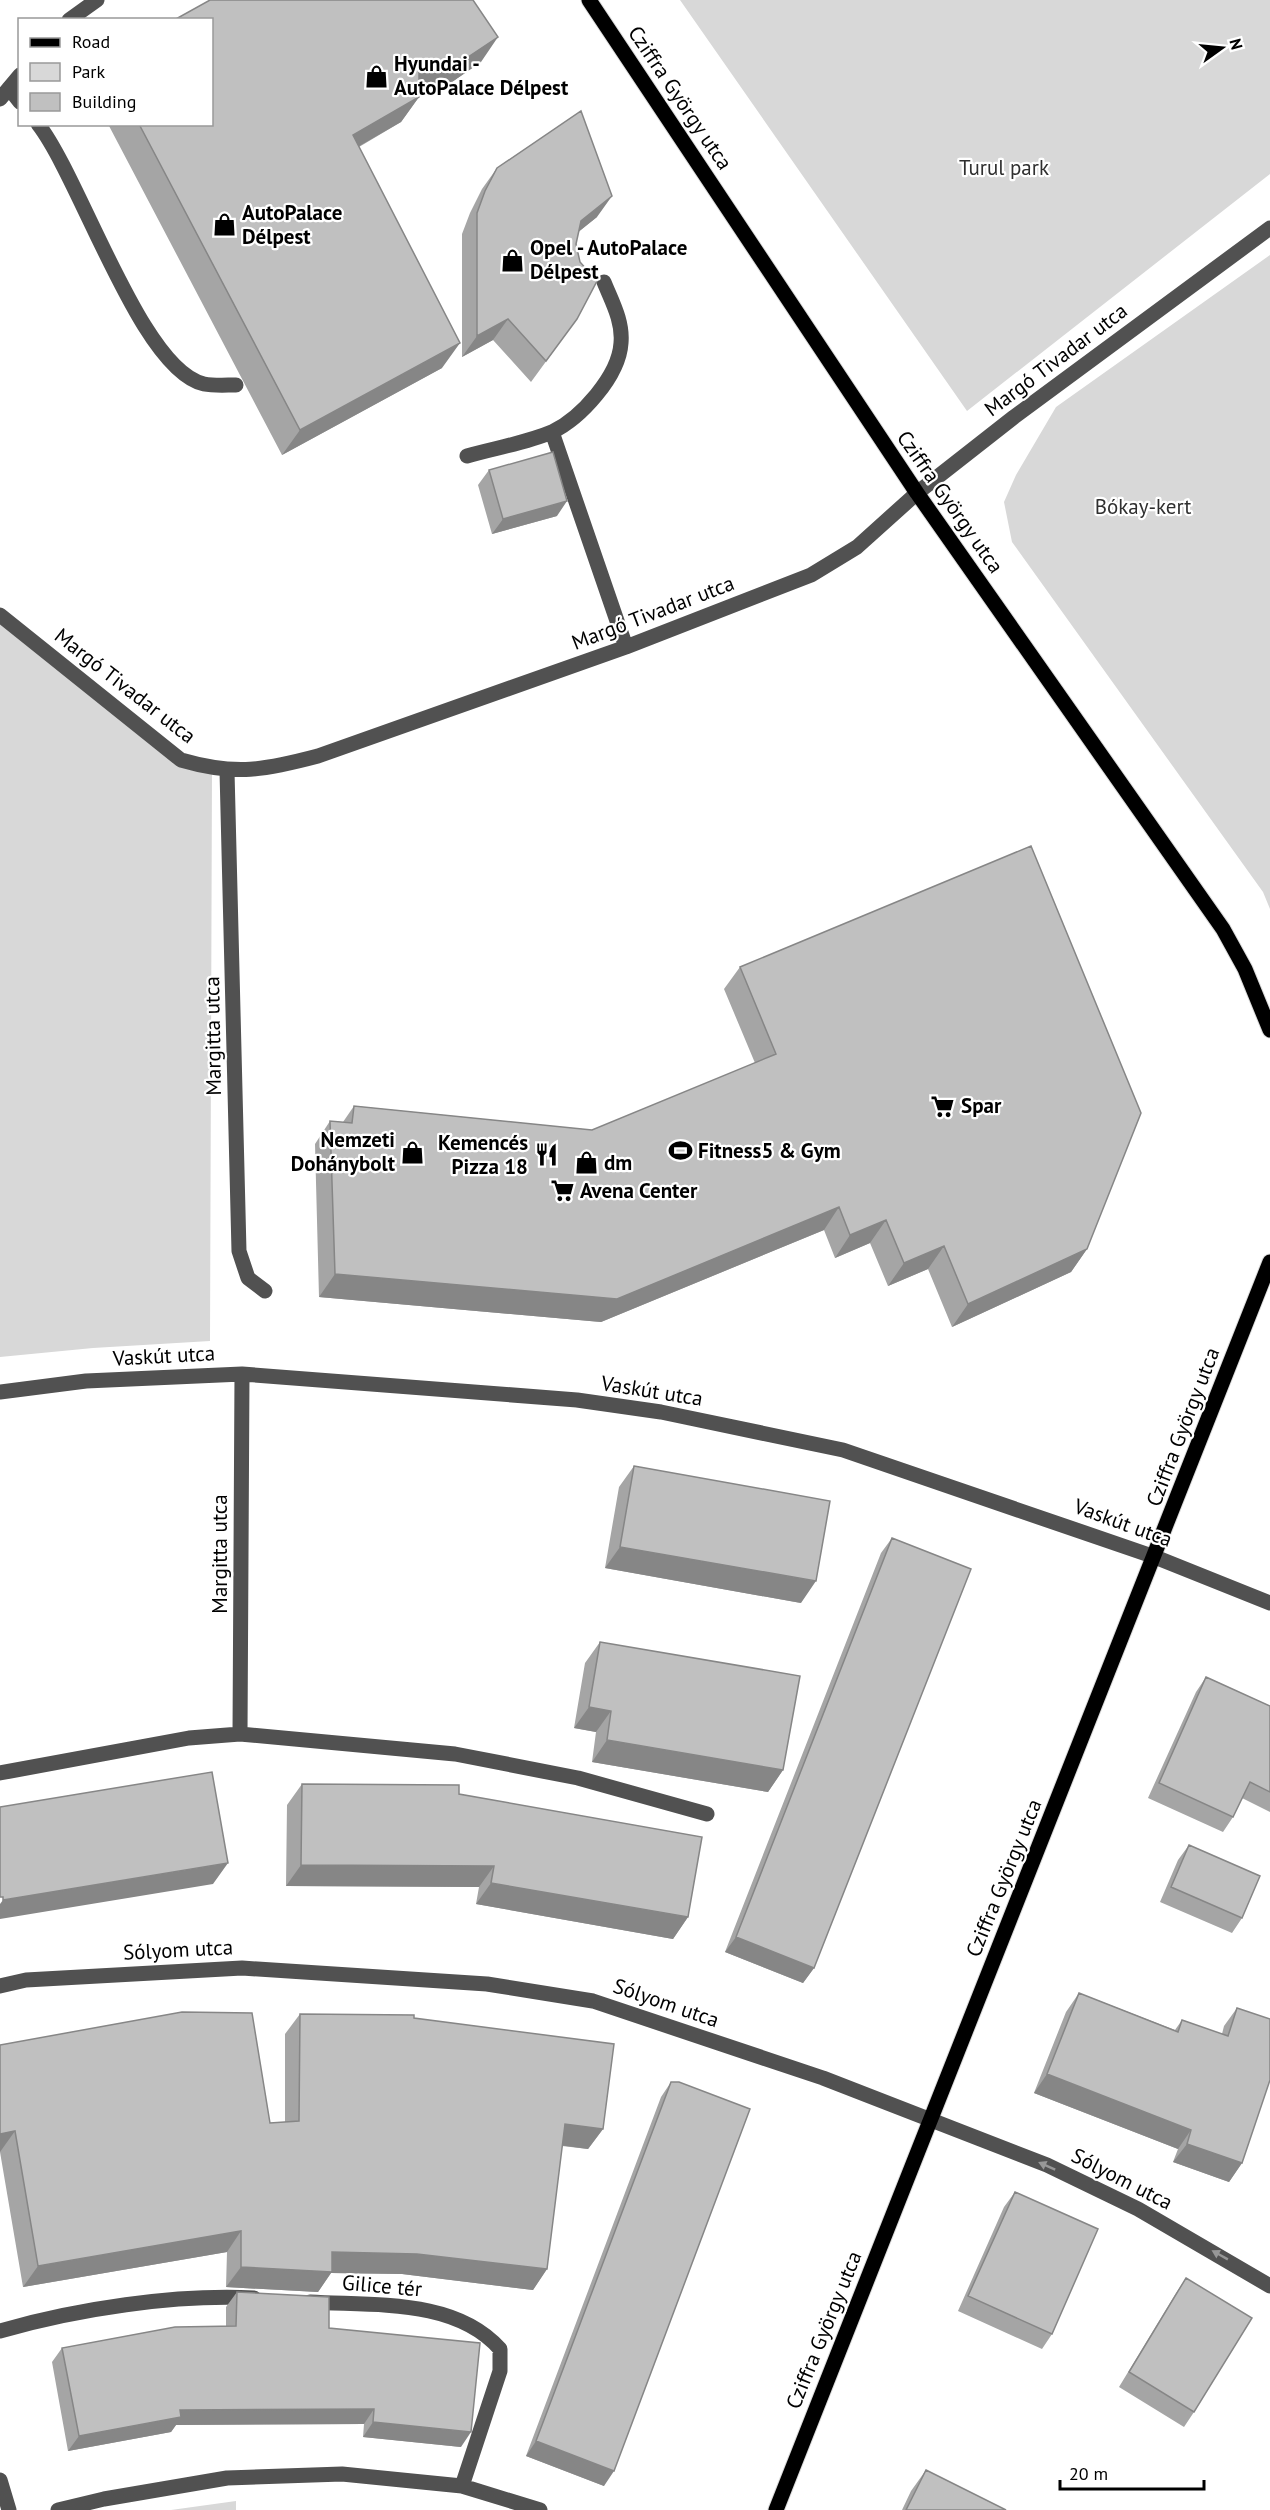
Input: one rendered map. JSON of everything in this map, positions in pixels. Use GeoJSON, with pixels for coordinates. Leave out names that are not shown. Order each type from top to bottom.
{"type":"FeatureCollection","features":[{"type":"Feature","properties":{"kind":"main road","name":"Cziffra György utca"},"geometry":{"type":"LineString","coordinates":[[589,0],[917,493],[1223,929],[1245,969],[1270,1029]]}},
{"type":"Feature","properties":{"kind":"main road","name":"Cziffra György utca"},"geometry":{"type":"LineString","coordinates":[[776,2510],[1270,1262]]}},
{"type":"Feature","properties":{"kind":"street"},"geometry":{"type":"LineString","coordinates":[[72,18],[97,0]]}},
{"type":"Feature","properties":{"kind":"street"},"geometry":{"type":"LineString","coordinates":[[18,77],[4,94],[18,101]]}},
{"type":"Feature","properties":{"kind":"street"},"geometry":{"type":"LineString","coordinates":[[39,126],[76,191],[146,333],[172,365],[203,384],[236,385]]}},
{"type":"Feature","properties":{"kind":"street","name":"Margó Tivadar utca"},"geometry":{"type":"LineString","coordinates":[[0,615],[181,760],[227,771],[268,769],[318,756],[626,647],[811,575],[857,546],[917,493],[1014,417],[1270,228]]}},
{"type":"Feature","properties":{"kind":"street"},"geometry":{"type":"LineString","coordinates":[[467,456],[552,432],[576,417],[594,398],[611,373],[621,345],[619,316],[604,282]]}},
{"type":"Feature","properties":{"kind":"street"},"geometry":{"type":"LineString","coordinates":[[552,432],[626,647]]}},
{"type":"Feature","properties":{"kind":"street","name":"Margitta utca"},"geometry":{"type":"LineString","coordinates":[[227,771],[239,1251],[248,1278],[265,1291]]}},
{"type":"Feature","properties":{"kind":"street","name":"Margitta utca"},"geometry":{"type":"LineString","coordinates":[[240,1734],[242,1374]]}},
{"type":"Feature","properties":{"kind":"street","name":"Vaskút utca"},"geometry":{"type":"LineString","coordinates":[[0,1392],[98,1380],[242,1374],[577,1400],[661,1412],[843,1450],[1155,1557],[1270,1603]]}},
{"type":"Feature","properties":{"kind":"street"},"geometry":{"type":"LineString","coordinates":[[0,1773],[189,1738],[240,1734],[455,1754],[578,1778],[706,1814]]}},
{"type":"Feature","properties":{"kind":"street","name":"Sólyom utca"},"geometry":{"type":"LineString","coordinates":[[0,1986],[26,1980],[242,1968],[487,1984],[594,2001],[823,2078],[1047,2165],[1138,2209],[1270,2286]]}},
{"type":"Feature","properties":{"kind":"street"},"geometry":{"type":"LineString","coordinates":[[0,2331],[73,2315],[157,2301],[224,2297],[269,2299]]}},
{"type":"Feature","properties":{"kind":"street","name":"Gilice tér"},"geometry":{"type":"LineString","coordinates":[[292,2301],[416,2308],[463,2320],[487,2334],[500,2349],[500,2371],[462,2486]]}},
{"type":"Feature","properties":{"kind":"street"},"geometry":{"type":"LineString","coordinates":[[58,2510],[104,2499],[227,2478],[342,2474],[462,2486],[540,2510]]}},
{"type":"Feature","properties":{"kind":"street"},"geometry":{"type":"LineString","coordinates":[[0,2480],[9,2510]]}},
{"type":"Feature","properties":{"kind":"green space","name":"Turul park"},"geometry":{"type":"Polygon","coordinates":[[[680,0],[1270,0],[1270,174],[967,411],[680,0]]]}},
{"type":"Feature","properties":{"kind":"green space","name":"Bókay-kert"},"geometry":{"type":"Polygon","coordinates":[[[1270,255],[1270,909],[1263,892],[1012,542],[1004,502],[1016,475],[1056,407],[1270,255]]]}},
{"type":"Feature","properties":{"kind":"green space"},"geometry":{"type":"Polygon","coordinates":[[[0,615],[181,760],[212,769],[210,1341],[93,1348],[0,1357],[0,615]]]}},
{"type":"Feature","properties":{"kind":"green space"},"geometry":{"type":"Polygon","coordinates":[[[236,2501],[236,2510],[171,2510],[236,2501]]]}},
{"type":"Feature","properties":{"kind":"building"},"geometry":{"type":"Polygon","coordinates":[[[210,0],[473,0],[498,37],[456,65],[419,71],[419,97],[353,135],[460,343],[300,430],[140,126],[213,126],[213,18],[178,18],[210,0]]]}},
{"type":"Feature","properties":{"kind":"building","name":"Opel - AutoPalace Délpest"},"geometry":{"type":"Polygon","coordinates":[[[581,111],[612,196],[581,221],[576,244],[580,262],[597,281],[577,319],[546,361],[508,319],[477,336],[477,213],[497,168],[581,111]]]}},
{"type":"Feature","properties":{"kind":"building"},"geometry":{"type":"Polygon","coordinates":[[[553,452],[567,501],[503,519],[489,470],[553,452]]]}},
{"type":"Feature","properties":{"kind":"building"},"geometry":{"type":"Polygon","coordinates":[[[1031,846],[1141,1113],[1087,1249],[968,1304],[944,1246],[904,1263],[886,1220],[850,1235],[839,1207],[617,1299],[335,1274],[330,1121],[352,1123],[354,1106],[592,1130],[776,1054],[740,967],[1031,846]]]}},
{"type":"Feature","properties":{"kind":"building"},"geometry":{"type":"Polygon","coordinates":[[[634,1466],[830,1501],[816,1581],[620,1547],[634,1466]]]}},
{"type":"Feature","properties":{"kind":"building"},"geometry":{"type":"Polygon","coordinates":[[[892,1538],[971,1569],[814,1968],[736,1937],[892,1538]]]}},
{"type":"Feature","properties":{"kind":"building"},"geometry":{"type":"Polygon","coordinates":[[[600,1642],[800,1676],[783,1770],[607,1740],[611,1711],[589,1707],[600,1642]]]}},
{"type":"Feature","properties":{"kind":"building"},"geometry":{"type":"Polygon","coordinates":[[[1206,1677],[1270,1706],[1270,1792],[1250,1782],[1233,1817],[1159,1783],[1206,1677]]]}},
{"type":"Feature","properties":{"kind":"building"},"geometry":{"type":"Polygon","coordinates":[[[212,1772],[228,1863],[3,1900],[3,1897],[0,1897],[0,1807],[212,1772]]]}},
{"type":"Feature","properties":{"kind":"building"},"geometry":{"type":"Polygon","coordinates":[[[302,1784],[459,1785],[459,1794],[702,1837],[688,1917],[491,1883],[494,1866],[301,1865],[302,1784]]]}},
{"type":"Feature","properties":{"kind":"building"},"geometry":{"type":"Polygon","coordinates":[[[1189,1845],[1260,1876],[1242,1918],[1171,1887],[1189,1845]]]}},
{"type":"Feature","properties":{"kind":"building"},"geometry":{"type":"Polygon","coordinates":[[[1079,1993],[1178,2032],[1182,2020],[1228,2036],[1237,2008],[1270,2019],[1270,2080],[1242,2163],[1187,2144],[1191,2130],[1047,2074],[1079,1993]]]}},
{"type":"Feature","properties":{"kind":"building"},"geometry":{"type":"Polygon","coordinates":[[[182,2012],[252,2013],[270,2123],[299,2121],[300,2014],[414,2015],[414,2018],[614,2044],[603,2129],[565,2124],[547,2269],[417,2254],[332,2252],[332,2272],[241,2267],[241,2231],[38,2266],[15,2131],[0,2134],[0,2045],[182,2012]]]}},
{"type":"Feature","properties":{"kind":"building"},"geometry":{"type":"Polygon","coordinates":[[[671,2082],[679,2082],[750,2109],[614,2471],[536,2441],[671,2082]]]}},
{"type":"Feature","properties":{"kind":"building"},"geometry":{"type":"Polygon","coordinates":[[[1015,2192],[1098,2229],[1052,2334],[968,2296],[1015,2192]]]}},
{"type":"Feature","properties":{"kind":"building"},"geometry":{"type":"Polygon","coordinates":[[[1186,2278],[1252,2318],[1194,2412],[1129,2372],[1186,2278]]]}},
{"type":"Feature","properties":{"kind":"building"},"geometry":{"type":"Polygon","coordinates":[[[237,2292],[329,2297],[329,2328],[480,2343],[471,2432],[373,2422],[374,2409],[180,2410],[181,2417],[79,2436],[62,2348],[175,2327],[236,2326],[237,2292]]]}},
{"type":"Feature","properties":{"kind":"building"},"geometry":{"type":"Polygon","coordinates":[[[926,2470],[1006,2510],[906,2510],[926,2470]]]}},
{"type":"Feature","properties":{"kind":"place","name":"Hyundai - AutoPalace Délpest"},"geometry":{"type":"Point","coordinates":[376,76]}},
{"type":"Feature","properties":{"kind":"place","name":"AutoPalace Délpest"},"geometry":{"type":"Point","coordinates":[224,225]}},
{"type":"Feature","properties":{"kind":"place","name":"Opel - AutoPalace Délpest"},"geometry":{"type":"Point","coordinates":[512,260]}},
{"type":"Feature","properties":{"kind":"place","name":"Spar"},"geometry":{"type":"Point","coordinates":[943,1106]}},
{"type":"Feature","properties":{"kind":"place","name":"Fitness5 & Gym"},"geometry":{"type":"Point","coordinates":[680,1151]}},
{"type":"Feature","properties":{"kind":"place","name":"Nemzeti Dohánybolt"},"geometry":{"type":"Point","coordinates":[413,1152]}},
{"type":"Feature","properties":{"kind":"place","name":"Kemencés Pizza 18"},"geometry":{"type":"Point","coordinates":[546,1155]}},
{"type":"Feature","properties":{"kind":"place","name":"dm"},"geometry":{"type":"Point","coordinates":[586,1163]}},
{"type":"Feature","properties":{"kind":"place","name":"Avena Center"},"geometry":{"type":"Point","coordinates":[562,1191]}}]}
